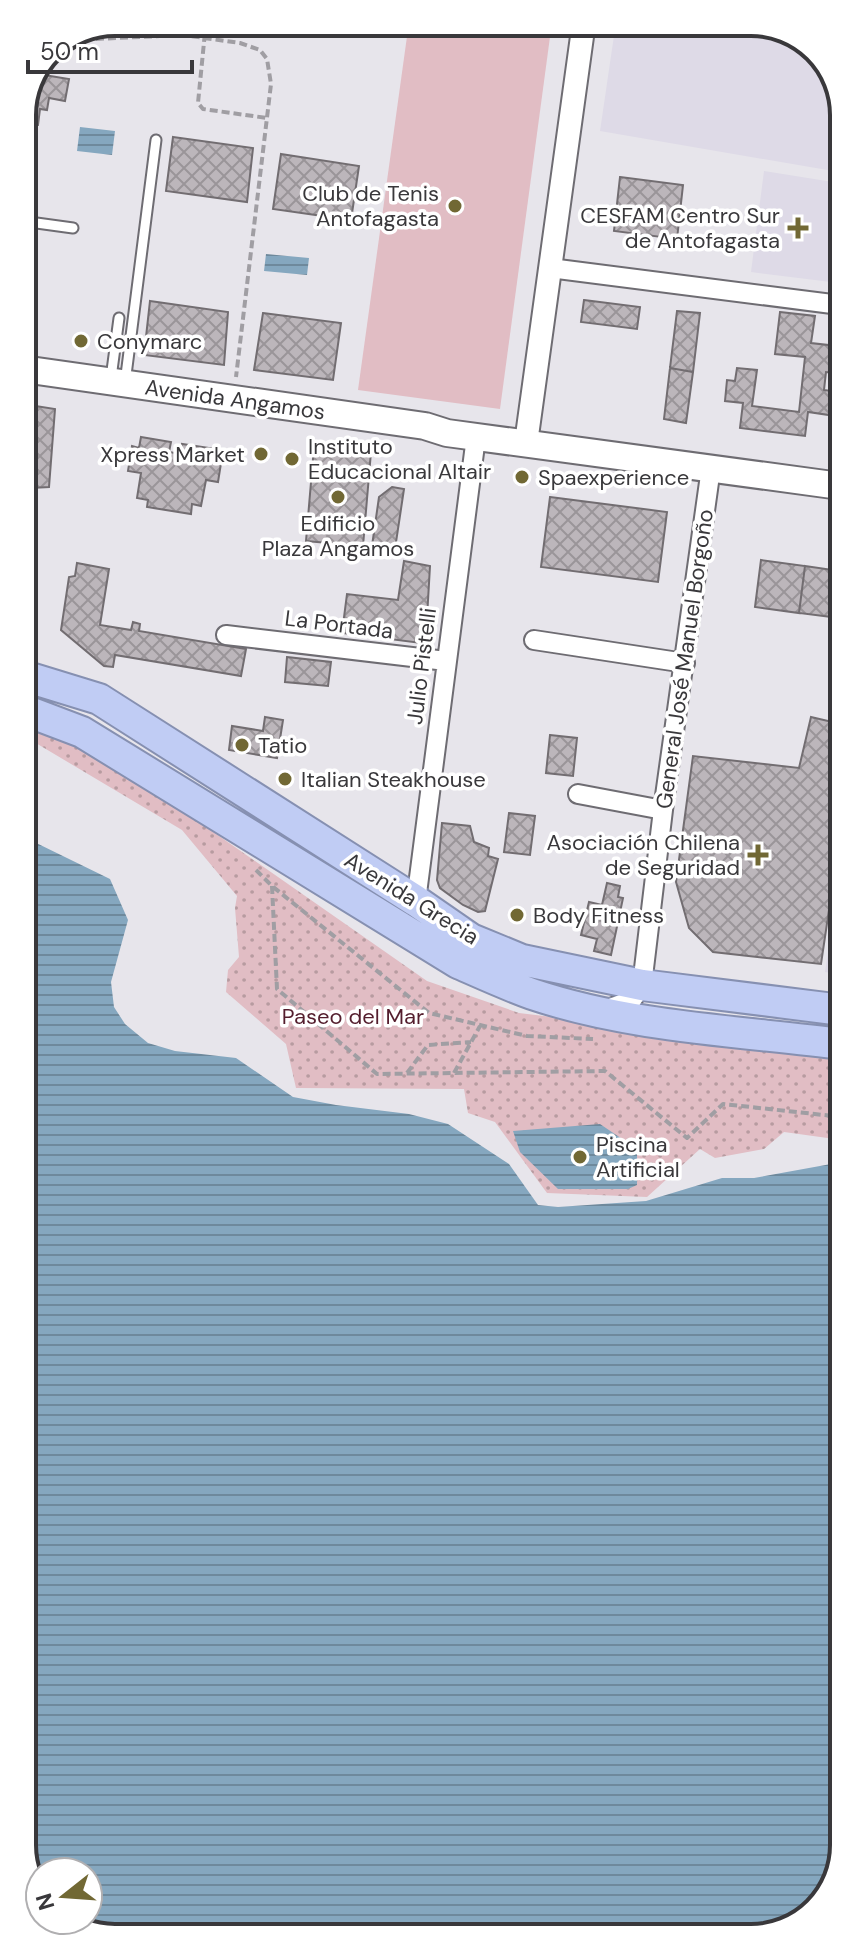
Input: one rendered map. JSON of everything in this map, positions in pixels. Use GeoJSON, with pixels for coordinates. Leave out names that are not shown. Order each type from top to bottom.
{"type":"FeatureCollection","features":[{"type":"Feature","properties":{"kind":"highway","name":"Avenida Grecia"},"geometry":{"type":"LineString","coordinates":[[36,680],[99,699],[471,939],[522,960],[642,985],[830,1008]]}},
{"type":"Feature","properties":{"kind":"highway","name":"Avenida Grecia"},"geometry":{"type":"LineString","coordinates":[[36,715],[82,732],[458,963],[535,995],[596,1011],[655,1021],[830,1043]]}},
{"type":"Feature","properties":{"kind":"main road","name":"Avenida Angamos"},"geometry":{"type":"LineString","coordinates":[[36,371],[425,426],[447,433],[830,485]]}},
{"type":"Feature","properties":{"kind":"main road","name":"Avenida Angamos"},"geometry":{"type":"LineString","coordinates":[[36,388],[425,440],[447,433]]}},
{"type":"Feature","properties":{"kind":"street"},"geometry":{"type":"LineString","coordinates":[[526,443],[582,36]]}},
{"type":"Feature","properties":{"kind":"street"},"geometry":{"type":"LineString","coordinates":[[550,268],[830,304]]}},
{"type":"Feature","properties":{"kind":"street","name":"Julio Pistelli"},"geometry":{"type":"LineString","coordinates":[[416,901],[476,437]]}},
{"type":"Feature","properties":{"kind":"street","name":"General José Manuel Borgoño"},"geometry":{"type":"LineString","coordinates":[[642,985],[711,468]]}},
{"type":"Feature","properties":{"kind":"street","name":"La Portada"},"geometry":{"type":"LineString","coordinates":[[226,635],[446,661]]}},
{"type":"Feature","properties":{"kind":"street"},"geometry":{"type":"LineString","coordinates":[[534,640],[685,663]]}},
{"type":"Feature","properties":{"kind":"street"},"geometry":{"type":"LineString","coordinates":[[578,794],[663,810]]}},
{"type":"Feature","properties":{"kind":"street"},"geometry":{"type":"LineString","coordinates":[[596,1011],[624,1005],[639,993],[642,985]]}},
{"type":"Feature","properties":{"kind":"lane"},"geometry":{"type":"LineString","coordinates":[[118,382],[156,140]]}},
{"type":"Feature","properties":{"kind":"lane"},"geometry":{"type":"LineString","coordinates":[[36,223],[73,228]]}},
{"type":"Feature","properties":{"kind":"lane"},"geometry":{"type":"LineString","coordinates":[[118,382],[119,318]]}},
{"type":"Feature","properties":{"kind":"path"},"geometry":{"type":"LineString","coordinates":[[95,39],[161,36]]}},
{"type":"Feature","properties":{"kind":"path"},"geometry":{"type":"LineString","coordinates":[[190,36],[240,43],[260,50],[267,59],[271,84],[233,399]]}},
{"type":"Feature","properties":{"kind":"path"},"geometry":{"type":"LineString","coordinates":[[204,38],[198,103],[203,109],[267,118]]}},
{"type":"Feature","properties":{"kind":"path"},"geometry":{"type":"LineString","coordinates":[[272,886],[277,989],[377,1074],[605,1071],[687,1138],[723,1104],[830,1116]]}},
{"type":"Feature","properties":{"kind":"path"},"geometry":{"type":"LineString","coordinates":[[454,1073],[480,1026]]}},
{"type":"Feature","properties":{"kind":"path"},"geometry":{"type":"LineString","coordinates":[[406,1073],[428,1045],[471,1042]]}},
{"type":"Feature","properties":{"kind":"shaded area"},"geometry":{"type":"Polygon","coordinates":[[[614,36],[756,36],[776,40],[799,52],[822,80],[830,115],[830,170],[600,131],[614,36]]]}},
{"type":"Feature","properties":{"kind":"shaded area","name":"CESFAM Centro Sur de Antofagasta"},"geometry":{"type":"Polygon","coordinates":[[[764,171],[830,182],[830,282],[751,272],[764,171]]]}},
{"type":"Feature","properties":{"kind":"shaded area"},"geometry":{"type":"Polygon","coordinates":[[[830,939],[830,973],[825,972],[830,939]]]}},
{"type":"Feature","properties":{"kind":"green space","name":"Club de Tenis Antofagasta"},"geometry":{"type":"Polygon","coordinates":[[[407,36],[550,36],[500,409],[358,390],[407,36]]]}},
{"type":"Feature","properties":{"kind":"green space","name":"Paseo del Mar"},"geometry":{"type":"Polygon","coordinates":[[[36,722],[80,739],[427,981],[519,1013],[830,1051],[830,1138],[784,1132],[764,1149],[715,1158],[700,1149],[647,1197],[547,1193],[495,1122],[468,1113],[464,1089],[296,1088],[286,1044],[226,992],[228,970],[239,957],[237,896],[182,830],[36,743],[36,722]]]}},
{"type":"Feature","properties":{"kind":"water"},"geometry":{"type":"Polygon","coordinates":[[[80,127],[115,131],[112,155],[77,151],[80,127]]]}},
{"type":"Feature","properties":{"kind":"water"},"geometry":{"type":"Polygon","coordinates":[[[266,254],[309,258],[307,275],[264,271],[266,254]]]}},
{"type":"Feature","properties":{"kind":"water"},"geometry":{"type":"Polygon","coordinates":[[[36,843],[110,879],[128,920],[111,982],[114,1007],[125,1024],[148,1043],[175,1051],[236,1058],[293,1097],[409,1114],[448,1124],[509,1164],[538,1205],[558,1207],[646,1201],[722,1178],[754,1178],[830,1164],[830,1845],[822,1880],[807,1901],[776,1920],[751,1924],[104,1923],[104,1856],[37,1856],[36,1845],[36,843]]]}},
{"type":"Feature","properties":{"kind":"water","name":"Piscina Artificial"},"geometry":{"type":"Polygon","coordinates":[[[600,1124],[637,1149],[637,1185],[628,1189],[558,1189],[520,1152],[513,1131],[600,1124]]]}},
{"type":"Feature","properties":{"kind":"building"},"geometry":{"type":"Polygon","coordinates":[[[47,75],[69,79],[65,101],[49,98],[47,110],[40,109],[38,125],[36,110],[47,75]]]}},
{"type":"Feature","properties":{"kind":"building"},"geometry":{"type":"Polygon","coordinates":[[[173,137],[253,148],[247,202],[166,191],[173,137]]]}},
{"type":"Feature","properties":{"kind":"building"},"geometry":{"type":"Polygon","coordinates":[[[281,154],[359,166],[351,220],[273,209],[281,154]]]}},
{"type":"Feature","properties":{"kind":"building"},"geometry":{"type":"Polygon","coordinates":[[[620,177],[683,185],[677,239],[614,231],[620,177]]]}},
{"type":"Feature","properties":{"kind":"building"},"geometry":{"type":"Polygon","coordinates":[[[584,300],[640,307],[637,329],[581,322],[584,300]]]}},
{"type":"Feature","properties":{"kind":"building"},"geometry":{"type":"Polygon","coordinates":[[[150,301],[228,312],[224,365],[144,355],[150,301]]]}},
{"type":"Feature","properties":{"kind":"building"},"geometry":{"type":"Polygon","coordinates":[[[677,311],[700,313],[693,372],[670,368],[677,311]]]}},
{"type":"Feature","properties":{"kind":"building"},"geometry":{"type":"Polygon","coordinates":[[[780,312],[815,316],[811,343],[830,345],[830,372],[826,372],[824,390],[830,391],[830,407],[829,415],[808,412],[805,436],[740,428],[743,403],[725,401],[727,380],[735,381],[737,368],[757,370],[752,406],[799,412],[805,357],[775,354],[780,312]]]}},
{"type":"Feature","properties":{"kind":"building"},"geometry":{"type":"Polygon","coordinates":[[[263,313],[341,323],[333,380],[254,370],[263,313]]]}},
{"type":"Feature","properties":{"kind":"building"},"geometry":{"type":"Polygon","coordinates":[[[670,368],[693,372],[686,423],[664,419],[670,368]]]}},
{"type":"Feature","properties":{"kind":"building"},"geometry":{"type":"Polygon","coordinates":[[[36,406],[55,409],[49,487],[36,488],[36,406]]]}},
{"type":"Feature","properties":{"kind":"building"},"geometry":{"type":"Polygon","coordinates":[[[141,437],[171,442],[169,452],[181,454],[182,444],[216,449],[215,456],[222,457],[218,482],[206,480],[201,506],[192,504],[191,514],[147,507],[148,500],[137,498],[141,473],[128,471],[132,446],[139,448],[141,437]]]}},
{"type":"Feature","properties":{"kind":"building","name":"Edificio Plaza Angamos"},"geometry":{"type":"Polygon","coordinates":[[[314,447],[371,452],[363,546],[306,541],[314,447]]]}},
{"type":"Feature","properties":{"kind":"building"},"geometry":{"type":"Polygon","coordinates":[[[392,487],[404,489],[395,549],[372,546],[379,497],[392,487]]]}},
{"type":"Feature","properties":{"kind":"building"},"geometry":{"type":"Polygon","coordinates":[[[550,497],[667,512],[658,582],[541,567],[550,497]]]}},
{"type":"Feature","properties":{"kind":"building"},"geometry":{"type":"Polygon","coordinates":[[[761,560],[805,566],[799,613],[755,607],[761,560]]]}},
{"type":"Feature","properties":{"kind":"building"},"geometry":{"type":"Polygon","coordinates":[[[404,561],[430,566],[426,635],[421,643],[342,633],[347,594],[398,600],[404,561]]]}},
{"type":"Feature","properties":{"kind":"building"},"geometry":{"type":"Polygon","coordinates":[[[77,563],[109,569],[100,625],[131,630],[133,622],[140,624],[139,631],[246,649],[241,676],[115,655],[113,667],[104,666],[61,630],[69,577],[75,576],[77,563]]]}},
{"type":"Feature","properties":{"kind":"building"},"geometry":{"type":"Polygon","coordinates":[[[805,566],[830,570],[830,617],[799,613],[805,566]]]}},
{"type":"Feature","properties":{"kind":"building"},"geometry":{"type":"Polygon","coordinates":[[[287,657],[331,662],[328,686],[285,682],[287,657]]]}},
{"type":"Feature","properties":{"kind":"building"},"geometry":{"type":"Polygon","coordinates":[[[265,717],[283,720],[277,758],[229,750],[232,726],[263,731],[265,717]]]}},
{"type":"Feature","properties":{"kind":"building","name":"Asociación Chilena de Seguridad"},"geometry":{"type":"Polygon","coordinates":[[[811,717],[830,721],[830,903],[821,964],[713,952],[689,928],[676,882],[693,756],[799,768],[811,717]]]}},
{"type":"Feature","properties":{"kind":"building"},"geometry":{"type":"Polygon","coordinates":[[[550,735],[577,738],[573,776],[546,773],[550,735]]]}},
{"type":"Feature","properties":{"kind":"building"},"geometry":{"type":"Polygon","coordinates":[[[509,813],[535,816],[530,855],[504,852],[509,813]]]}},
{"type":"Feature","properties":{"kind":"building"},"geometry":{"type":"Polygon","coordinates":[[[442,823],[470,826],[474,842],[489,848],[488,856],[498,859],[485,911],[478,912],[463,905],[440,888],[437,880],[442,823]]]}},
{"type":"Feature","properties":{"kind":"building"},"geometry":{"type":"Polygon","coordinates":[[[607,883],[620,886],[618,897],[623,898],[611,955],[594,951],[597,939],[581,935],[589,902],[602,905],[607,883]]]}},
{"type":"Feature","properties":{"kind":"place","name":"Club de Tenis Antofagasta"},"geometry":{"type":"Point","coordinates":[455,206]}},
{"type":"Feature","properties":{"kind":"place","name":"CESFAM Centro Sur de Antofagasta"},"geometry":{"type":"Point","coordinates":[798,228]}},
{"type":"Feature","properties":{"kind":"place","name":"Conymarc"},"geometry":{"type":"Point","coordinates":[81,341]}},
{"type":"Feature","properties":{"kind":"place","name":"Xpress Market"},"geometry":{"type":"Point","coordinates":[261,454]}},
{"type":"Feature","properties":{"kind":"place","name":"Instituto Educacional Altair"},"geometry":{"type":"Point","coordinates":[292,459]}},
{"type":"Feature","properties":{"kind":"place","name":"Spaexperience"},"geometry":{"type":"Point","coordinates":[522,477]}},
{"type":"Feature","properties":{"kind":"place","name":"Edificio Plaza Angamos"},"geometry":{"type":"Point","coordinates":[338,497]}},
{"type":"Feature","properties":{"kind":"place","name":"Tatio"},"geometry":{"type":"Point","coordinates":[242,745]}},
{"type":"Feature","properties":{"kind":"place","name":"Italian Steakhouse"},"geometry":{"type":"Point","coordinates":[285,779]}},
{"type":"Feature","properties":{"kind":"place","name":"Asociación Chilena de Seguridad"},"geometry":{"type":"Point","coordinates":[758,855]}},
{"type":"Feature","properties":{"kind":"place","name":"Body Fitness"},"geometry":{"type":"Point","coordinates":[517,915]}},
{"type":"Feature","properties":{"kind":"place","name":"Piscina Artificial"},"geometry":{"type":"Point","coordinates":[580,1157]}}]}
